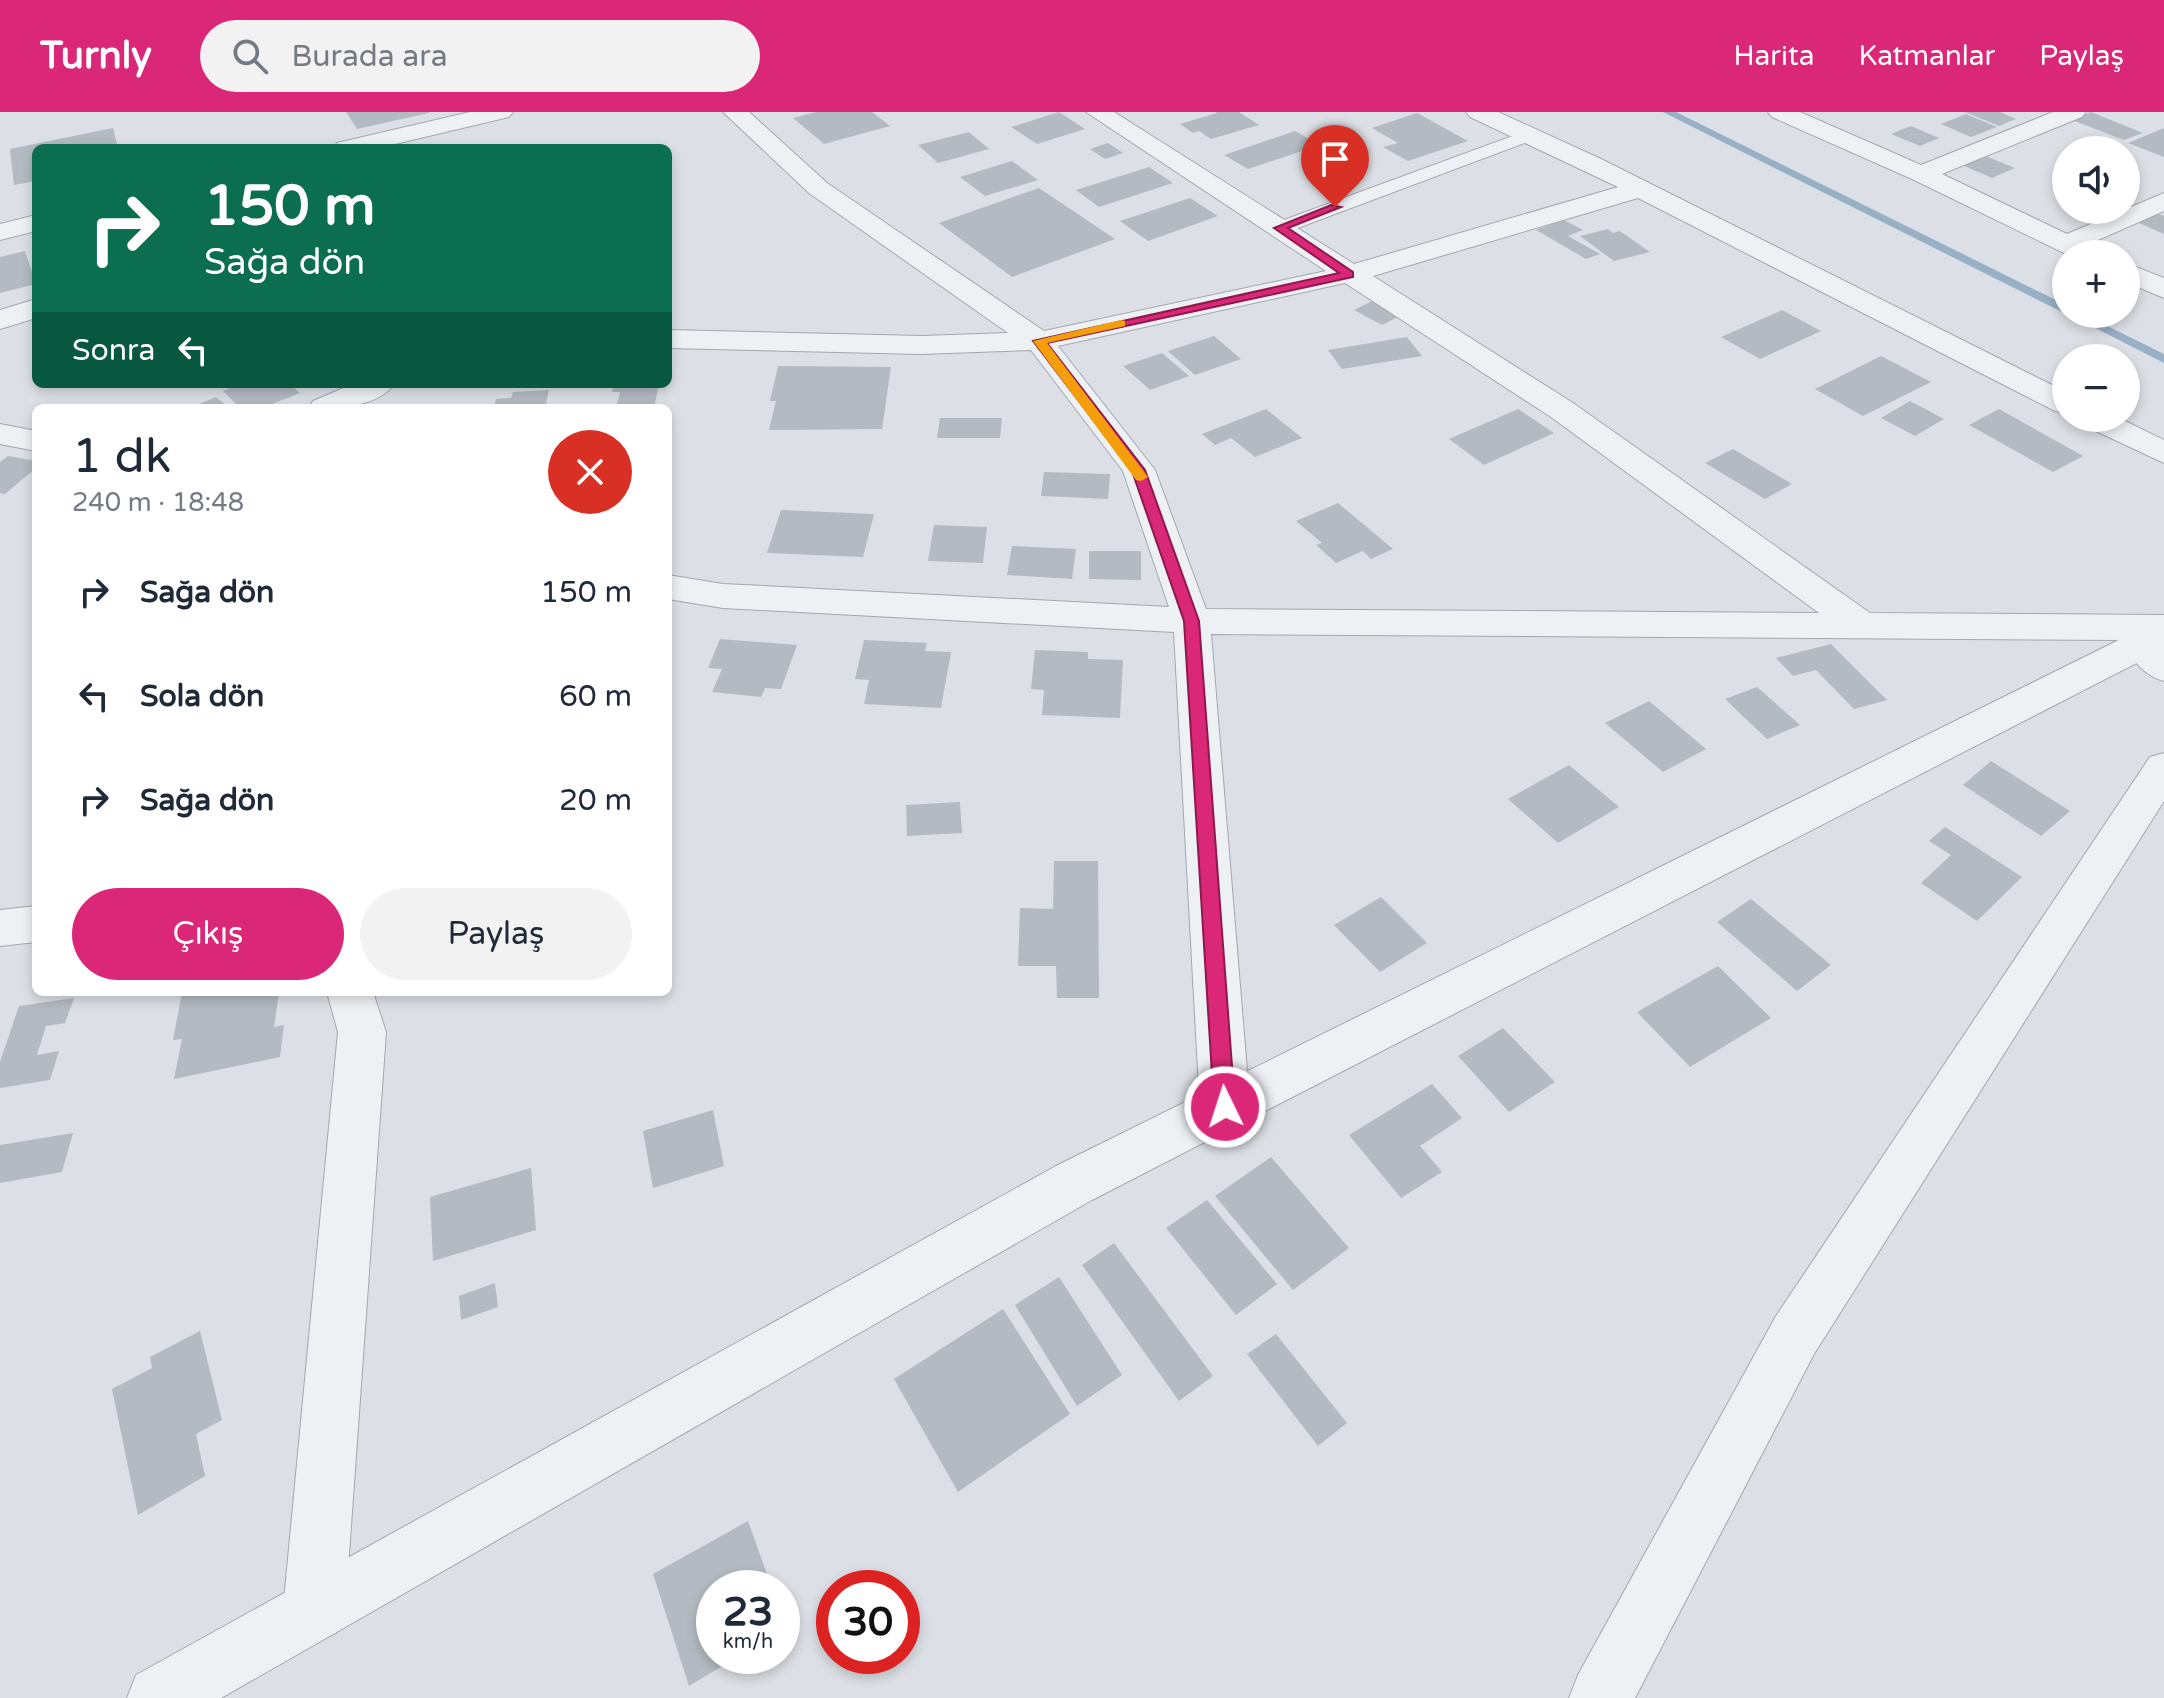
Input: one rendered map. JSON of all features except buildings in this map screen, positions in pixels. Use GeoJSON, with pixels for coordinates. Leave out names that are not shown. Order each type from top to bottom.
{"type":"FeatureCollection","features":[{"type":"Feature","properties":{"kind":"street"},"geometry":{"type":"LineString","coordinates":[[363,144],[501,112]]}},
{"type":"Feature","properties":{"kind":"street"},"geometry":{"type":"LineString","coordinates":[[735,112],[818,188],[1039,341],[1139,470],[1192,621],[1225,1107]]}},
{"type":"Feature","properties":{"kind":"street"},"geometry":{"type":"LineString","coordinates":[[1098,112],[1562,410],[1862,626]]}},
{"type":"Feature","properties":{"kind":"street"},"geometry":{"type":"LineString","coordinates":[[1478,112],[1640,189],[2052,397]]}},
{"type":"Feature","properties":{"kind":"street"},"geometry":{"type":"LineString","coordinates":[[1780,112],[1921,174],[2058,240]]}},
{"type":"Feature","properties":{"kind":"street"},"geometry":{"type":"LineString","coordinates":[[1921,174],[2074,112]]}},
{"type":"Feature","properties":{"kind":"street"},"geometry":{"type":"LineString","coordinates":[[672,339],[922,345],[1039,341],[1349,274],[1640,189]]}},
{"type":"Feature","properties":{"kind":"street"},"geometry":{"type":"LineString","coordinates":[[2093,240],[2164,201]]}},
{"type":"Feature","properties":{"kind":"street"},"geometry":{"type":"LineString","coordinates":[[0,232],[32,224]]}},
{"type":"Feature","properties":{"kind":"street"},"geometry":{"type":"LineString","coordinates":[[2140,278],[2164,289]]}},
{"type":"Feature","properties":{"kind":"street"},"geometry":{"type":"LineString","coordinates":[[0,320],[32,309]]}},
{"type":"Feature","properties":{"kind":"street"},"geometry":{"type":"LineString","coordinates":[[333,404],[370,388]]}},
{"type":"Feature","properties":{"kind":"street"},"geometry":{"type":"LineString","coordinates":[[2122,432],[2164,453]]}},
{"type":"Feature","properties":{"kind":"street"},"geometry":{"type":"LineString","coordinates":[[0,434],[32,440]]}},
{"type":"Feature","properties":{"kind":"street"},"geometry":{"type":"LineString","coordinates":[[672,588],[723,596],[1192,621],[1862,626],[2158,643]]}},
{"type":"Feature","properties":{"kind":"street"},"geometry":{"type":"LineString","coordinates":[[159,1698],[1074,1183],[2158,643]]}},
{"type":"Feature","properties":{"kind":"street"},"geometry":{"type":"LineString","coordinates":[[1601,1698],[1795,1335],[2164,768]]}},
{"type":"Feature","properties":{"kind":"street"},"geometry":{"type":"LineString","coordinates":[[0,928],[32,924]]}},
{"type":"Feature","properties":{"kind":"street"},"geometry":{"type":"LineString","coordinates":[[314,1611],[362,1032],[351,996]]}},
{"type":"Feature","properties":{"kind":"lane"},"geometry":{"type":"LineString","coordinates":[[1280,228],[1529,135]]}},
{"type":"Feature","properties":{"kind":"waterway"},"geometry":{"type":"LineString","coordinates":[[1668,112],[2052,303]]}},
{"type":"Feature","properties":{"kind":"waterway"},"geometry":{"type":"LineString","coordinates":[[2102,328],[2164,359]]}},
{"type":"Feature","properties":{"kind":"slow traffic"},"geometry":{"type":"LineString","coordinates":[[1121,324],[1039,341],[1139,470],[1141,477]]}},
{"type":"Feature","properties":{"kind":"route"},"geometry":{"type":"LineString","coordinates":[[1225,1107],[1192,621],[1139,470],[1039,341],[1349,274],[1280,228],[1335,207]]}}]}
